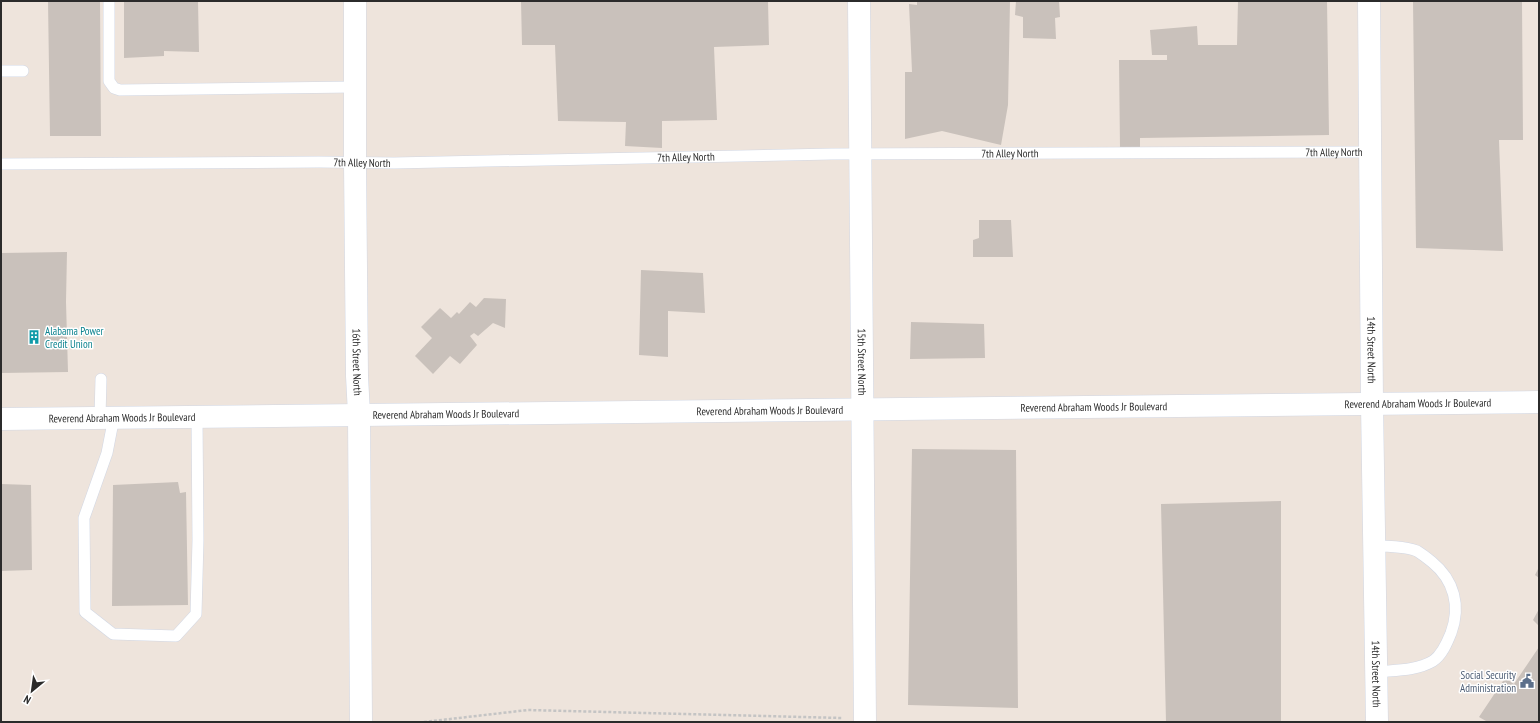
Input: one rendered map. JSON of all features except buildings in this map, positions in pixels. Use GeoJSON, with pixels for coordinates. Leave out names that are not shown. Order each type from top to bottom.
{"type":"FeatureCollection","features":[{"type":"Feature","properties":{"kind":"street","name":"16th Street North"},"geometry":{"type":"LineString","coordinates":[[355,1],[355,162],[357,376],[359,414],[361,722]]}},
{"type":"Feature","properties":{"kind":"street","name":"15th Street North"},"geometry":{"type":"LineString","coordinates":[[859,1],[865,720]]}},
{"type":"Feature","properties":{"kind":"street","name":"14th Street North"},"geometry":{"type":"LineString","coordinates":[[1369,1],[1372,404],[1377,722]]}},
{"type":"Feature","properties":{"kind":"street","name":"Reverend Abraham Woods Jr Boulevard"},"geometry":{"type":"LineString","coordinates":[[1,419],[1539,402]]}},
{"type":"Feature","properties":{"kind":"lane"},"geometry":{"type":"LineString","coordinates":[[109,1],[109,81],[114,88],[120,90],[355,87]]}},
{"type":"Feature","properties":{"kind":"lane"},"geometry":{"type":"LineString","coordinates":[[1,71],[23,71]]}},
{"type":"Feature","properties":{"kind":"lane","name":"7th Alley North"},"geometry":{"type":"LineString","coordinates":[[1,164],[394,163],[832,154],[1371,152]]}},
{"type":"Feature","properties":{"kind":"lane"},"geometry":{"type":"LineString","coordinates":[[101,379],[107,417],[107,453],[84,518],[84,612],[113,634],[176,636],[196,614],[198,540],[197,416]]}},
{"type":"Feature","properties":{"kind":"lane"},"geometry":{"type":"LineString","coordinates":[[1374,546],[1389,546],[1416,551],[1440,569],[1451,584],[1455,599],[1453,629],[1446,646],[1434,660],[1420,668],[1376,672]]}},
{"type":"Feature","properties":{"kind":"path"},"geometry":{"type":"LineString","coordinates":[[424,722],[528,710],[865,720]]}},
{"type":"Feature","properties":{"kind":"place","name":"Alabama Power Credit Union"},"geometry":{"type":"Point","coordinates":[34,337]}},
{"type":"Feature","properties":{"kind":"place","name":"Social Security Administration"},"geometry":{"type":"Point","coordinates":[1527,681]}}]}
